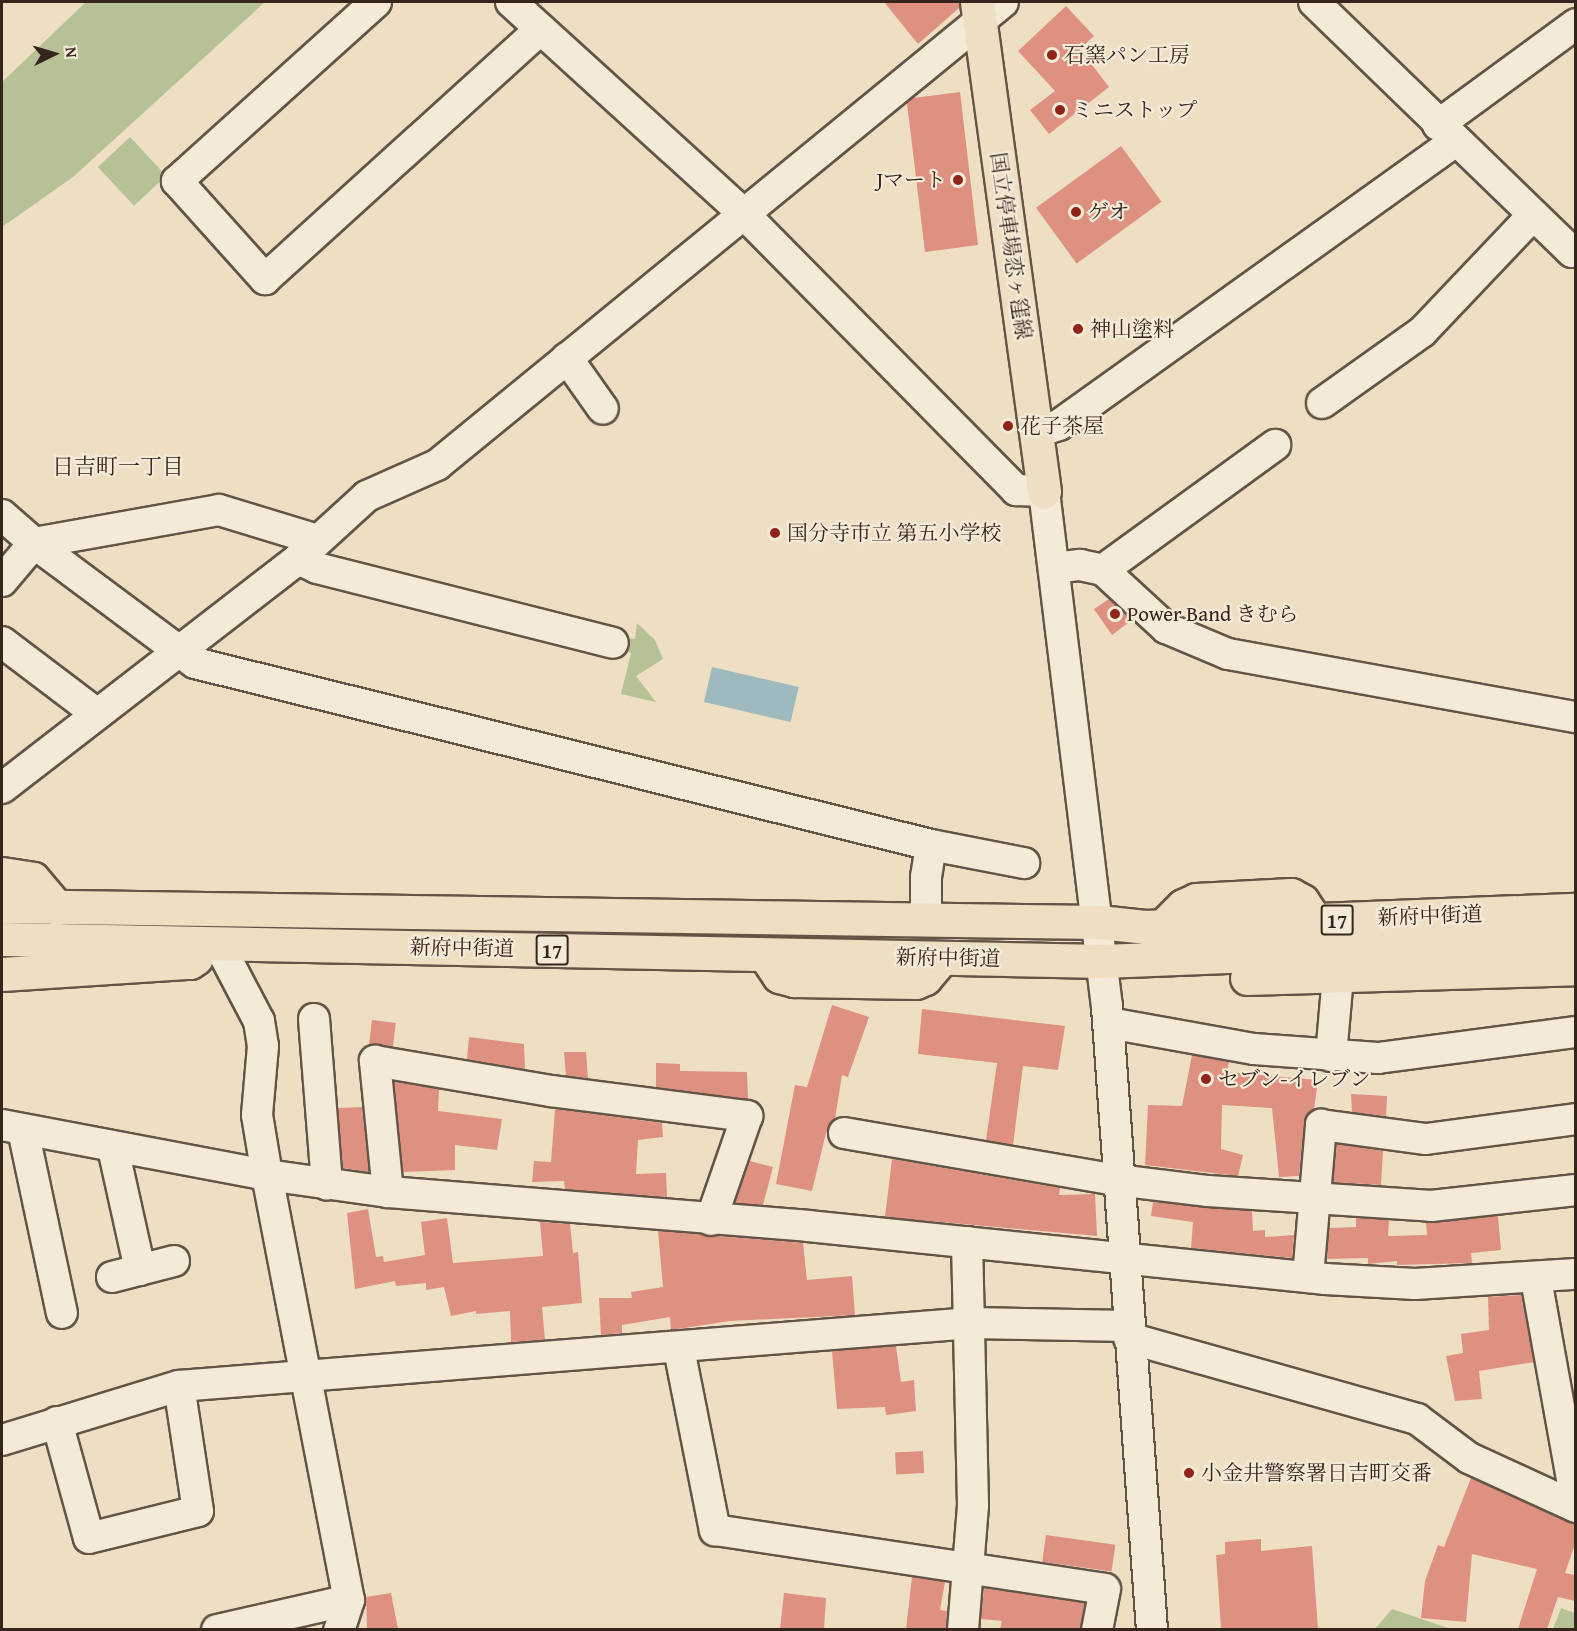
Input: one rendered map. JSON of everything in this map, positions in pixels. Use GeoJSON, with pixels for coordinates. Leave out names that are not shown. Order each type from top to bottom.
{"type":"FeatureCollection","features":[{"type":"Feature","properties":{"kind":"main road","name":"国立停車場恋ヶ窪線"},"geometry":{"type":"LineString","coordinates":[[987,8],[1044,491]]}},
{"type":"Feature","properties":{"kind":"main road"},"geometry":{"type":"LineString","coordinates":[[2,874],[33,879],[57,908]]}},
{"type":"Feature","properties":{"kind":"main road","name":"新府中街道"},"geometry":{"type":"LineString","coordinates":[[2,906],[1098,922],[1163,927],[1575,910]]}},
{"type":"Feature","properties":{"kind":"main road","name":"新府中街道"},"geometry":{"type":"LineString","coordinates":[[564,916],[745,939],[1073,945],[1103,961]]}},
{"type":"Feature","properties":{"kind":"main road","name":"新府中街道"},"geometry":{"type":"LineString","coordinates":[[2,939],[1103,961],[1575,942]]}},
{"type":"Feature","properties":{"kind":"main road"},"geometry":{"type":"LineString","coordinates":[[2,974],[190,962],[218,943]]}},
{"type":"Feature","properties":{"kind":"main road"},"geometry":{"type":"LineString","coordinates":[[1215,957],[1239,978],[1575,968]]}},
{"type":"Feature","properties":{"kind":"street"},"geometry":{"type":"LineString","coordinates":[[376,2],[177,181],[265,279],[541,29]]}},
{"type":"Feature","properties":{"kind":"street"},"geometry":{"type":"LineString","coordinates":[[511,2],[744,214],[1016,490],[1044,491],[1103,961],[1117,1180],[1152,1629]]}},
{"type":"Feature","properties":{"kind":"street"},"geometry":{"type":"LineString","coordinates":[[1314,2],[1533,215],[1572,252],[1575,250]]}},
{"type":"Feature","properties":{"kind":"street"},"geometry":{"type":"LineString","coordinates":[[4,781],[308,550],[367,496],[437,465],[744,214],[987,8]]}},
{"type":"Feature","properties":{"kind":"street"},"geometry":{"type":"LineString","coordinates":[[1036,432],[1059,425],[1447,133],[1575,24]]}},
{"type":"Feature","properties":{"kind":"street"},"geometry":{"type":"LineString","coordinates":[[1322,403],[1422,332],[1533,215]]}},
{"type":"Feature","properties":{"kind":"street"},"geometry":{"type":"LineString","coordinates":[[567,358],[603,409]]}},
{"type":"Feature","properties":{"kind":"street"},"geometry":{"type":"LineString","coordinates":[[1103,570],[1275,445]]}},
{"type":"Feature","properties":{"kind":"street"},"geometry":{"type":"LineString","coordinates":[[2,581],[34,543],[219,510],[308,550],[317,568],[614,643]]}},
{"type":"Feature","properties":{"kind":"street"},"geometry":{"type":"LineString","coordinates":[[2,515],[34,543],[176,652],[195,663],[931,845],[1023,863]]}},
{"type":"Feature","properties":{"kind":"street"},"geometry":{"type":"LineString","coordinates":[[1054,568],[1080,565],[1103,570],[1167,628],[1228,654],[1575,717]]}},
{"type":"Feature","properties":{"kind":"street"},"geometry":{"type":"LineString","coordinates":[[2,642],[96,712]]}},
{"type":"Feature","properties":{"kind":"street"},"geometry":{"type":"LineString","coordinates":[[926,920],[926,877],[931,845]]}},
{"type":"Feature","properties":{"kind":"street"},"geometry":{"type":"LineString","coordinates":[[218,943],[258,1021],[263,1046],[257,1115],[349,1600],[339,1629]]}},
{"type":"Feature","properties":{"kind":"street"},"geometry":{"type":"LineString","coordinates":[[1331,1056],[1338,975]]}},
{"type":"Feature","properties":{"kind":"street"},"geometry":{"type":"LineString","coordinates":[[314,1019],[327,1184]]}},
{"type":"Feature","properties":{"kind":"street"},"geometry":{"type":"LineString","coordinates":[[1108,1023],[1254,1049],[1378,1058],[1575,1032]]}},
{"type":"Feature","properties":{"kind":"street"},"geometry":{"type":"LineString","coordinates":[[388,1192],[375,1061],[551,1091],[747,1116],[711,1220]]}},
{"type":"Feature","properties":{"kind":"street"},"geometry":{"type":"LineString","coordinates":[[1308,1277],[1321,1125],[1426,1139],[1575,1119]]}},
{"type":"Feature","properties":{"kind":"street"},"geometry":{"type":"LineString","coordinates":[[62,1313],[12,1128],[267,1175],[388,1192],[1123,1256],[1308,1277],[1415,1284],[1536,1279],[1575,1274]]}},
{"type":"Feature","properties":{"kind":"street"},"geometry":{"type":"LineString","coordinates":[[844,1133],[1117,1180],[1315,1198],[1431,1206],[1575,1190]]}},
{"type":"Feature","properties":{"kind":"street"},"geometry":{"type":"LineString","coordinates":[[113,1148],[126,1273],[174,1261]]}},
{"type":"Feature","properties":{"kind":"street"},"geometry":{"type":"LineString","coordinates":[[963,1629],[973,1505],[971,1323],[967,1242]]}},
{"type":"Feature","properties":{"kind":"street"},"geometry":{"type":"LineString","coordinates":[[2,1440],[179,1386],[679,1349],[971,1323],[1129,1332],[1417,1419],[1469,1458],[1575,1506],[1536,1279]]}},
{"type":"Feature","properties":{"kind":"street"},"geometry":{"type":"LineString","coordinates":[[679,1349],[715,1530],[1105,1589],[1097,1629]]}},
{"type":"Feature","properties":{"kind":"street"},"geometry":{"type":"LineString","coordinates":[[57,1422],[89,1538],[198,1511],[179,1386]]}},
{"type":"Feature","properties":{"kind":"street"},"geometry":{"type":"LineString","coordinates":[[218,1629],[349,1600]]}},
{"type":"Feature","properties":{"kind":"green space"},"geometry":{"type":"Polygon","coordinates":[[[86,2],[265,2],[73,177],[2,227],[2,82],[86,2]]]}},
{"type":"Feature","properties":{"kind":"green space"},"geometry":{"type":"Polygon","coordinates":[[[130,137],[166,176],[134,206],[98,167],[130,137]]]}},
{"type":"Feature","properties":{"kind":"green space"},"geometry":{"type":"Polygon","coordinates":[[[637,623],[655,640],[663,659],[636,676],[656,702],[621,694],[631,653],[613,648],[615,636],[635,639],[637,623]]]}},
{"type":"Feature","properties":{"kind":"green space"},"geometry":{"type":"Polygon","coordinates":[[[1561,1608],[1575,1613],[1575,1629],[1553,1629],[1561,1608]]]}},
{"type":"Feature","properties":{"kind":"green space"},"geometry":{"type":"Polygon","coordinates":[[[1392,1609],[1451,1629],[1375,1629],[1392,1609]]]}},
{"type":"Feature","properties":{"kind":"water"},"geometry":{"type":"Polygon","coordinates":[[[712,667],[799,687],[791,722],[704,702],[712,667]]]}},
{"type":"Feature","properties":{"kind":"building"},"geometry":{"type":"Polygon","coordinates":[[[884,2],[959,2],[959,8],[918,44],[884,2]]]}},
{"type":"Feature","properties":{"kind":"building"},"geometry":{"type":"Polygon","coordinates":[[[1066,6],[1094,36],[1080,49],[1109,87],[1049,134],[1030,110],[1055,91],[1018,51],[1066,6]]]}},
{"type":"Feature","properties":{"kind":"building"},"geometry":{"type":"Polygon","coordinates":[[[960,92],[978,245],[925,252],[907,103],[913,98],[960,92]]]}},
{"type":"Feature","properties":{"kind":"building"},"geometry":{"type":"Polygon","coordinates":[[[1121,146],[1162,202],[1077,264],[1036,208],[1121,146]]]}},
{"type":"Feature","properties":{"kind":"building"},"geometry":{"type":"Polygon","coordinates":[[[1109,599],[1132,620],[1112,635],[1094,609],[1109,599]]]}},
{"type":"Feature","properties":{"kind":"building"},"geometry":{"type":"Polygon","coordinates":[[[832,1005],[869,1017],[848,1077],[842,1075],[835,1119],[826,1133],[812,1191],[776,1184],[795,1085],[807,1087],[832,1005]]]}},
{"type":"Feature","properties":{"kind":"building"},"geometry":{"type":"Polygon","coordinates":[[[922,1009],[1065,1026],[1058,1070],[1023,1066],[1013,1145],[986,1140],[997,1063],[918,1054],[922,1009]]]}},
{"type":"Feature","properties":{"kind":"building"},"geometry":{"type":"Polygon","coordinates":[[[372,1020],[396,1023],[393,1048],[369,1045],[372,1020]]]}},
{"type":"Feature","properties":{"kind":"building"},"geometry":{"type":"Polygon","coordinates":[[[469,1037],[524,1044],[525,1069],[467,1059],[469,1037]]]}},
{"type":"Feature","properties":{"kind":"building"},"geometry":{"type":"Polygon","coordinates":[[[564,1052],[586,1052],[588,1078],[566,1076],[564,1052]]]}},
{"type":"Feature","properties":{"kind":"building"},"geometry":{"type":"Polygon","coordinates":[[[1192,1055],[1229,1062],[1227,1072],[1318,1080],[1314,1109],[1304,1124],[1299,1176],[1279,1177],[1272,1108],[1222,1105],[1221,1149],[1243,1155],[1238,1176],[1145,1165],[1148,1105],[1182,1106],[1192,1055]]]}},
{"type":"Feature","properties":{"kind":"building"},"geometry":{"type":"Polygon","coordinates":[[[656,1063],[680,1064],[680,1071],[747,1072],[748,1099],[656,1087],[656,1063]]]}},
{"type":"Feature","properties":{"kind":"building"},"geometry":{"type":"Polygon","coordinates":[[[394,1082],[439,1089],[438,1111],[502,1119],[497,1150],[455,1145],[455,1170],[403,1172],[394,1082]]]}},
{"type":"Feature","properties":{"kind":"building"},"geometry":{"type":"Polygon","coordinates":[[[1351,1094],[1387,1096],[1386,1116],[1352,1112],[1351,1094]]]}},
{"type":"Feature","properties":{"kind":"building"},"geometry":{"type":"Polygon","coordinates":[[[362,1107],[369,1172],[343,1168],[338,1108],[362,1107]]]}},
{"type":"Feature","properties":{"kind":"building"},"geometry":{"type":"Polygon","coordinates":[[[555,1109],[662,1123],[663,1137],[638,1140],[636,1174],[666,1173],[667,1197],[565,1189],[564,1181],[532,1182],[534,1161],[551,1162],[555,1109]]]}},
{"type":"Feature","properties":{"kind":"building"},"geometry":{"type":"Polygon","coordinates":[[[1337,1144],[1383,1151],[1381,1185],[1333,1182],[1337,1144]]]}},
{"type":"Feature","properties":{"kind":"building"},"geometry":{"type":"Polygon","coordinates":[[[892,1159],[1060,1188],[1059,1195],[1095,1194],[1097,1236],[885,1217],[892,1159]]]}},
{"type":"Feature","properties":{"kind":"building"},"geometry":{"type":"Polygon","coordinates":[[[750,1161],[773,1167],[763,1205],[735,1203],[750,1161]]]}},
{"type":"Feature","properties":{"kind":"building"},"geometry":{"type":"Polygon","coordinates":[[[1153,1202],[1252,1211],[1253,1231],[1265,1230],[1265,1237],[1294,1235],[1292,1258],[1191,1248],[1193,1222],[1151,1216],[1153,1202]]]}},
{"type":"Feature","properties":{"kind":"building"},"geometry":{"type":"Polygon","coordinates":[[[368,1209],[376,1257],[383,1256],[384,1262],[425,1255],[421,1222],[447,1218],[453,1263],[543,1256],[540,1222],[570,1224],[573,1253],[578,1252],[582,1303],[542,1307],[545,1340],[511,1342],[510,1311],[476,1314],[476,1311],[451,1316],[444,1287],[426,1290],[426,1283],[396,1286],[395,1281],[355,1289],[347,1213],[368,1209]]]}},
{"type":"Feature","properties":{"kind":"building"},"geometry":{"type":"Polygon","coordinates":[[[1498,1216],[1501,1250],[1471,1253],[1472,1263],[1397,1265],[1397,1261],[1368,1264],[1368,1258],[1327,1259],[1329,1228],[1356,1227],[1356,1218],[1389,1220],[1388,1236],[1427,1235],[1426,1223],[1498,1216]]]}},
{"type":"Feature","properties":{"kind":"building"},"geometry":{"type":"Polygon","coordinates":[[[658,1231],[803,1243],[807,1280],[852,1276],[855,1315],[730,1321],[671,1330],[670,1317],[622,1325],[622,1333],[601,1335],[599,1298],[632,1298],[631,1292],[663,1287],[658,1231]]]}},
{"type":"Feature","properties":{"kind":"building"},"geometry":{"type":"Polygon","coordinates":[[[1521,1295],[1534,1362],[1479,1371],[1482,1399],[1455,1401],[1446,1356],[1463,1353],[1461,1334],[1489,1330],[1488,1297],[1521,1295]]]}},
{"type":"Feature","properties":{"kind":"building"},"geometry":{"type":"Polygon","coordinates":[[[896,1346],[901,1382],[914,1380],[916,1411],[886,1415],[885,1407],[837,1409],[832,1351],[896,1346]]]}},
{"type":"Feature","properties":{"kind":"building"},"geometry":{"type":"Polygon","coordinates":[[[923,1451],[924,1473],[896,1474],[895,1452],[923,1451]]]}},
{"type":"Feature","properties":{"kind":"building"},"geometry":{"type":"Polygon","coordinates":[[[1471,1478],[1575,1524],[1575,1544],[1565,1573],[1575,1575],[1575,1601],[1558,1597],[1547,1629],[1518,1629],[1537,1569],[1472,1554],[1466,1622],[1421,1618],[1425,1581],[1438,1545],[1444,1547],[1471,1478]]]}},
{"type":"Feature","properties":{"kind":"building"},"geometry":{"type":"Polygon","coordinates":[[[1046,1535],[1115,1545],[1112,1571],[1042,1562],[1046,1535]]]}},
{"type":"Feature","properties":{"kind":"building"},"geometry":{"type":"Polygon","coordinates":[[[1261,1539],[1261,1551],[1312,1546],[1318,1629],[1221,1629],[1216,1555],[1225,1554],[1225,1542],[1261,1539]]]}},
{"type":"Feature","properties":{"kind":"building"},"geometry":{"type":"Polygon","coordinates":[[[912,1577],[945,1582],[940,1610],[947,1611],[946,1629],[906,1629],[912,1577]]]}},
{"type":"Feature","properties":{"kind":"building"},"geometry":{"type":"Polygon","coordinates":[[[984,1588],[1085,1603],[1080,1629],[1000,1629],[1002,1621],[981,1619],[984,1588]]]}},
{"type":"Feature","properties":{"kind":"building"},"geometry":{"type":"Polygon","coordinates":[[[391,1593],[398,1629],[367,1629],[366,1597],[391,1593]]]}},
{"type":"Feature","properties":{"kind":"building"},"geometry":{"type":"Polygon","coordinates":[[[784,1593],[826,1598],[824,1629],[780,1629],[784,1593]]]}},
{"type":"Feature","properties":{"kind":"place","name":"石窯パン工房"},"geometry":{"type":"Point","coordinates":[1052,55]}},
{"type":"Feature","properties":{"kind":"place","name":"ミニストップ"},"geometry":{"type":"Point","coordinates":[1060,110]}},
{"type":"Feature","properties":{"kind":"place","name":"Jマート"},"geometry":{"type":"Point","coordinates":[958,180]}},
{"type":"Feature","properties":{"kind":"place","name":"ゲオ"},"geometry":{"type":"Point","coordinates":[1076,212]}},
{"type":"Feature","properties":{"kind":"place","name":"神山塗料"},"geometry":{"type":"Point","coordinates":[1078,329]}},
{"type":"Feature","properties":{"kind":"place","name":"花子茶屋"},"geometry":{"type":"Point","coordinates":[1008,426]}},
{"type":"Feature","properties":{"kind":"place","name":"国分寺市立 第五小学校"},"geometry":{"type":"Point","coordinates":[775,533]}},
{"type":"Feature","properties":{"kind":"place","name":"Power Band きむら"},"geometry":{"type":"Point","coordinates":[1115,614]}},
{"type":"Feature","properties":{"kind":"place","name":"セブン-イレブン"},"geometry":{"type":"Point","coordinates":[1206,1079]}},
{"type":"Feature","properties":{"kind":"place","name":"小金井警察署日吉町交番"},"geometry":{"type":"Point","coordinates":[1189,1473]}},
{"type":"Feature","properties":{"kind":"district","name":"日吉町一丁目"},"geometry":{"type":"Point","coordinates":[118,467]}}]}
